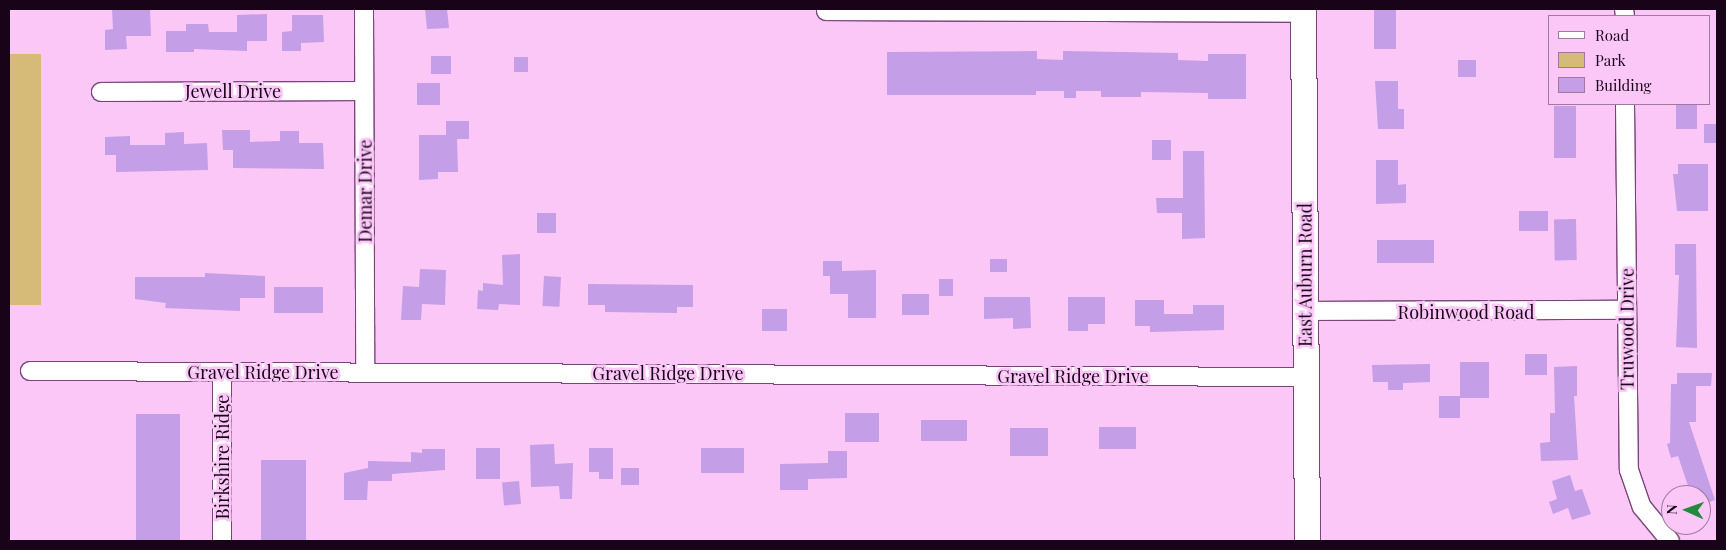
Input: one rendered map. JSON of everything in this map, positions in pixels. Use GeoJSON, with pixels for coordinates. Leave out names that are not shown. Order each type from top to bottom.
{"type":"FeatureCollection","features":[{"type":"Feature","properties":{"kind":"main road","name":"East Auburn Road"},"geometry":{"type":"LineString","coordinates":[[1303,11],[1306,541]]}},
{"type":"Feature","properties":{"kind":"street","name":"Demar Drive"},"geometry":{"type":"LineString","coordinates":[[364,9],[365,373]]}},
{"type":"Feature","properties":{"kind":"street"},"geometry":{"type":"LineString","coordinates":[[826,11],[1303,11]]}},
{"type":"Feature","properties":{"kind":"street","name":"Jewell Drive"},"geometry":{"type":"LineString","coordinates":[[101,92],[364,91]]}},
{"type":"Feature","properties":{"kind":"street","name":"Truwood Drive"},"geometry":{"type":"LineString","coordinates":[[1625,105],[1629,470],[1642,508],[1670,541]]}},
{"type":"Feature","properties":{"kind":"street","name":"Robinwood Road"},"geometry":{"type":"LineString","coordinates":[[1305,312],[1626,310]]}},
{"type":"Feature","properties":{"kind":"street","name":"Gravel Ridge Drive"},"geometry":{"type":"LineString","coordinates":[[30,371],[1306,377]]}},
{"type":"Feature","properties":{"kind":"street","name":"Birkshire Ridge"},"geometry":{"type":"LineString","coordinates":[[222,372],[222,541]]}},
{"type":"Feature","properties":{"kind":"green space"},"geometry":{"type":"Polygon","coordinates":[[[9,54],[41,54],[41,305],[9,305],[9,54]]]}},
{"type":"Feature","properties":{"kind":"building"},"geometry":{"type":"Polygon","coordinates":[[[112,9],[150,9],[151,36],[126,36],[127,49],[105,50],[105,30],[113,29],[112,9]]]}},
{"type":"Feature","properties":{"kind":"building"},"geometry":{"type":"Polygon","coordinates":[[[425,9],[447,9],[449,28],[427,29],[425,9]]]}},
{"type":"Feature","properties":{"kind":"building"},"geometry":{"type":"Polygon","coordinates":[[[1374,9],[1396,9],[1396,49],[1374,49],[1374,9]]]}},
{"type":"Feature","properties":{"kind":"building"},"geometry":{"type":"Polygon","coordinates":[[[267,14],[267,41],[247,41],[247,51],[194,49],[194,52],[166,52],[166,31],[186,31],[186,24],[208,24],[209,32],[237,32],[237,15],[267,14]]]}},
{"type":"Feature","properties":{"kind":"building"},"geometry":{"type":"Polygon","coordinates":[[[292,15],[323,15],[324,42],[301,43],[301,51],[282,51],[282,32],[292,31],[292,15]]]}},
{"type":"Feature","properties":{"kind":"building"},"geometry":{"type":"Polygon","coordinates":[[[1037,51],[1037,59],[1063,60],[1063,51],[1178,53],[1178,60],[1208,61],[1208,54],[1246,54],[1246,99],[1208,99],[1208,93],[1141,92],[1141,97],[1101,97],[1101,91],[1076,91],[1076,98],[1064,98],[1064,91],[1036,91],[1036,95],[887,95],[887,52],[1037,51]]]}},
{"type":"Feature","properties":{"kind":"building"},"geometry":{"type":"Polygon","coordinates":[[[431,56],[451,56],[451,74],[431,74],[431,56]]]}},
{"type":"Feature","properties":{"kind":"building"},"geometry":{"type":"Polygon","coordinates":[[[514,57],[528,57],[528,72],[514,72],[514,57]]]}},
{"type":"Feature","properties":{"kind":"building"},"geometry":{"type":"Polygon","coordinates":[[[1458,60],[1476,60],[1476,77],[1458,77],[1458,60]]]}},
{"type":"Feature","properties":{"kind":"building"},"geometry":{"type":"Polygon","coordinates":[[[1375,81],[1398,81],[1398,109],[1404,109],[1404,129],[1378,129],[1375,81]]]}},
{"type":"Feature","properties":{"kind":"building"},"geometry":{"type":"Polygon","coordinates":[[[417,83],[440,83],[440,105],[417,105],[417,83]]]}},
{"type":"Feature","properties":{"kind":"building"},"geometry":{"type":"Polygon","coordinates":[[[1676,105],[1697,105],[1697,129],[1676,129],[1676,105]]]}},
{"type":"Feature","properties":{"kind":"building"},"geometry":{"type":"Polygon","coordinates":[[[1554,106],[1576,106],[1576,158],[1554,158],[1554,106]]]}},
{"type":"Feature","properties":{"kind":"building"},"geometry":{"type":"Polygon","coordinates":[[[446,121],[469,121],[469,139],[457,139],[458,172],[438,172],[438,179],[419,180],[419,135],[446,135],[446,121]]]}},
{"type":"Feature","properties":{"kind":"building"},"geometry":{"type":"Polygon","coordinates":[[[1704,124],[1717,124],[1717,143],[1704,143],[1704,124]]]}},
{"type":"Feature","properties":{"kind":"building"},"geometry":{"type":"Polygon","coordinates":[[[222,130],[250,130],[250,142],[280,141],[280,131],[299,131],[299,143],[323,143],[324,169],[233,168],[233,150],[223,150],[222,130]]]}},
{"type":"Feature","properties":{"kind":"building"},"geometry":{"type":"Polygon","coordinates":[[[184,132],[184,144],[207,143],[208,170],[116,172],[116,155],[105,155],[105,137],[130,136],[130,145],[165,145],[165,133],[184,132]]]}},
{"type":"Feature","properties":{"kind":"building"},"geometry":{"type":"Polygon","coordinates":[[[1152,140],[1171,140],[1171,160],[1152,160],[1152,140]]]}},
{"type":"Feature","properties":{"kind":"building"},"geometry":{"type":"Polygon","coordinates":[[[1183,151],[1204,151],[1205,238],[1182,239],[1182,213],[1157,213],[1156,198],[1183,198],[1183,151]]]}},
{"type":"Feature","properties":{"kind":"building"},"geometry":{"type":"Polygon","coordinates":[[[1376,160],[1398,160],[1398,185],[1406,184],[1406,203],[1376,204],[1376,160]]]}},
{"type":"Feature","properties":{"kind":"building"},"geometry":{"type":"Polygon","coordinates":[[[1678,164],[1708,164],[1708,211],[1677,211],[1673,174],[1678,174],[1678,164]]]}},
{"type":"Feature","properties":{"kind":"building"},"geometry":{"type":"Polygon","coordinates":[[[1519,211],[1548,211],[1548,231],[1519,231],[1519,211]]]}},
{"type":"Feature","properties":{"kind":"building"},"geometry":{"type":"Polygon","coordinates":[[[537,213],[556,213],[556,233],[537,233],[537,213]]]}},
{"type":"Feature","properties":{"kind":"building"},"geometry":{"type":"Polygon","coordinates":[[[1554,219],[1576,219],[1577,260],[1555,260],[1554,219]]]}},
{"type":"Feature","properties":{"kind":"building"},"geometry":{"type":"Polygon","coordinates":[[[1377,240],[1434,240],[1434,263],[1377,263],[1377,240]]]}},
{"type":"Feature","properties":{"kind":"building"},"geometry":{"type":"Polygon","coordinates":[[[1675,244],[1696,244],[1697,348],[1676,347],[1679,275],[1675,275],[1675,244]]]}},
{"type":"Feature","properties":{"kind":"building"},"geometry":{"type":"Polygon","coordinates":[[[520,254],[520,305],[499,304],[498,310],[477,309],[478,290],[483,291],[483,283],[503,285],[502,255],[520,254]]]}},
{"type":"Feature","properties":{"kind":"building"},"geometry":{"type":"Polygon","coordinates":[[[990,259],[1007,259],[1007,272],[990,272],[990,259]]]}},
{"type":"Feature","properties":{"kind":"building"},"geometry":{"type":"Polygon","coordinates":[[[823,261],[842,261],[842,271],[876,270],[876,318],[848,318],[848,294],[830,294],[830,276],[823,276],[823,261]]]}},
{"type":"Feature","properties":{"kind":"building"},"geometry":{"type":"Polygon","coordinates":[[[420,269],[446,270],[445,305],[422,304],[421,320],[401,320],[403,286],[419,287],[420,269]]]}},
{"type":"Feature","properties":{"kind":"building"},"geometry":{"type":"Polygon","coordinates":[[[205,273],[265,276],[265,298],[240,298],[240,311],[165,308],[166,303],[135,299],[135,277],[205,277],[205,273]]]}},
{"type":"Feature","properties":{"kind":"building"},"geometry":{"type":"Polygon","coordinates":[[[544,276],[561,277],[559,307],[542,306],[544,276]]]}},
{"type":"Feature","properties":{"kind":"building"},"geometry":{"type":"Polygon","coordinates":[[[939,279],[953,279],[953,296],[939,296],[939,279]]]}},
{"type":"Feature","properties":{"kind":"building"},"geometry":{"type":"Polygon","coordinates":[[[588,284],[693,285],[693,307],[677,307],[677,313],[605,312],[605,305],[588,305],[588,284]]]}},
{"type":"Feature","properties":{"kind":"building"},"geometry":{"type":"Polygon","coordinates":[[[274,287],[323,287],[323,313],[274,313],[274,287]]]}},
{"type":"Feature","properties":{"kind":"building"},"geometry":{"type":"Polygon","coordinates":[[[902,294],[929,294],[929,315],[902,315],[902,294]]]}},
{"type":"Feature","properties":{"kind":"building"},"geometry":{"type":"Polygon","coordinates":[[[984,297],[1030,297],[1031,328],[1013,329],[1013,318],[984,319],[984,297]]]}},
{"type":"Feature","properties":{"kind":"building"},"geometry":{"type":"Polygon","coordinates":[[[1068,297],[1105,297],[1105,324],[1088,324],[1088,331],[1068,331],[1068,297]]]}},
{"type":"Feature","properties":{"kind":"building"},"geometry":{"type":"Polygon","coordinates":[[[1135,300],[1164,300],[1164,314],[1193,314],[1193,305],[1224,305],[1224,330],[1150,332],[1150,326],[1135,326],[1135,300]]]}},
{"type":"Feature","properties":{"kind":"building"},"geometry":{"type":"Polygon","coordinates":[[[762,309],[787,309],[787,331],[762,331],[762,309]]]}},
{"type":"Feature","properties":{"kind":"building"},"geometry":{"type":"Polygon","coordinates":[[[1525,354],[1547,354],[1547,375],[1525,375],[1525,354]]]}},
{"type":"Feature","properties":{"kind":"building"},"geometry":{"type":"Polygon","coordinates":[[[1460,362],[1489,362],[1489,398],[1460,398],[1460,362]]]}},
{"type":"Feature","properties":{"kind":"building"},"geometry":{"type":"Polygon","coordinates":[[[1430,364],[1430,382],[1403,383],[1403,390],[1388,390],[1388,382],[1373,382],[1372,365],[1430,364]]]}},
{"type":"Feature","properties":{"kind":"building"},"geometry":{"type":"Polygon","coordinates":[[[1577,366],[1577,396],[1574,396],[1578,460],[1541,461],[1540,443],[1550,442],[1550,413],[1555,413],[1554,367],[1577,366]]]}},
{"type":"Feature","properties":{"kind":"building"},"geometry":{"type":"Polygon","coordinates":[[[1677,373],[1712,373],[1711,386],[1696,386],[1696,422],[1689,422],[1710,485],[1688,485],[1678,456],[1671,458],[1667,444],[1670,443],[1671,384],[1677,384],[1677,373]]]}},
{"type":"Feature","properties":{"kind":"building"},"geometry":{"type":"Polygon","coordinates":[[[1439,396],[1460,396],[1460,418],[1439,418],[1439,396]]]}},
{"type":"Feature","properties":{"kind":"building"},"geometry":{"type":"Polygon","coordinates":[[[845,413],[879,413],[879,442],[845,442],[845,413]]]}},
{"type":"Feature","properties":{"kind":"building"},"geometry":{"type":"Polygon","coordinates":[[[136,414],[180,414],[180,541],[136,541],[136,414]]]}},
{"type":"Feature","properties":{"kind":"building"},"geometry":{"type":"Polygon","coordinates":[[[921,420],[967,420],[967,441],[921,441],[921,420]]]}},
{"type":"Feature","properties":{"kind":"building"},"geometry":{"type":"Polygon","coordinates":[[[1099,427],[1136,427],[1136,449],[1099,449],[1099,427]]]}},
{"type":"Feature","properties":{"kind":"building"},"geometry":{"type":"Polygon","coordinates":[[[1010,428],[1048,428],[1048,456],[1010,456],[1010,428]]]}},
{"type":"Feature","properties":{"kind":"building"},"geometry":{"type":"Polygon","coordinates":[[[554,444],[555,464],[573,463],[572,499],[560,499],[559,486],[531,487],[530,445],[554,444]]]}},
{"type":"Feature","properties":{"kind":"building"},"geometry":{"type":"Polygon","coordinates":[[[476,448],[500,448],[500,479],[476,479],[476,448]]]}},
{"type":"Feature","properties":{"kind":"building"},"geometry":{"type":"Polygon","coordinates":[[[589,448],[613,448],[613,479],[599,479],[599,472],[589,472],[589,448]]]}},
{"type":"Feature","properties":{"kind":"building"},"geometry":{"type":"Polygon","coordinates":[[[701,448],[744,448],[744,473],[701,473],[701,448]]]}},
{"type":"Feature","properties":{"kind":"building"},"geometry":{"type":"Polygon","coordinates":[[[422,449],[445,449],[445,470],[392,474],[392,481],[368,481],[367,500],[344,500],[344,473],[368,468],[368,461],[411,462],[411,452],[422,453],[422,449]]]}},
{"type":"Feature","properties":{"kind":"building"},"geometry":{"type":"Polygon","coordinates":[[[828,451],[847,451],[847,478],[808,479],[808,490],[780,490],[780,464],[828,463],[828,451]]]}},
{"type":"Feature","properties":{"kind":"building"},"geometry":{"type":"Polygon","coordinates":[[[261,460],[306,460],[306,541],[261,541],[261,460]]]}},
{"type":"Feature","properties":{"kind":"building"},"geometry":{"type":"Polygon","coordinates":[[[621,468],[639,468],[639,485],[621,485],[621,468]]]}},
{"type":"Feature","properties":{"kind":"building"},"geometry":{"type":"Polygon","coordinates":[[[1570,475],[1575,491],[1582,489],[1591,514],[1572,520],[1568,508],[1553,514],[1549,502],[1557,499],[1552,481],[1570,475]]]}},
{"type":"Feature","properties":{"kind":"building"},"geometry":{"type":"Polygon","coordinates":[[[519,481],[521,504],[504,505],[502,482],[519,481]]]}},
{"type":"Feature","properties":{"kind":"building"},"geometry":{"type":"Polygon","coordinates":[[[1711,488],[1715,500],[1711,501],[1711,488]]]}}]}
